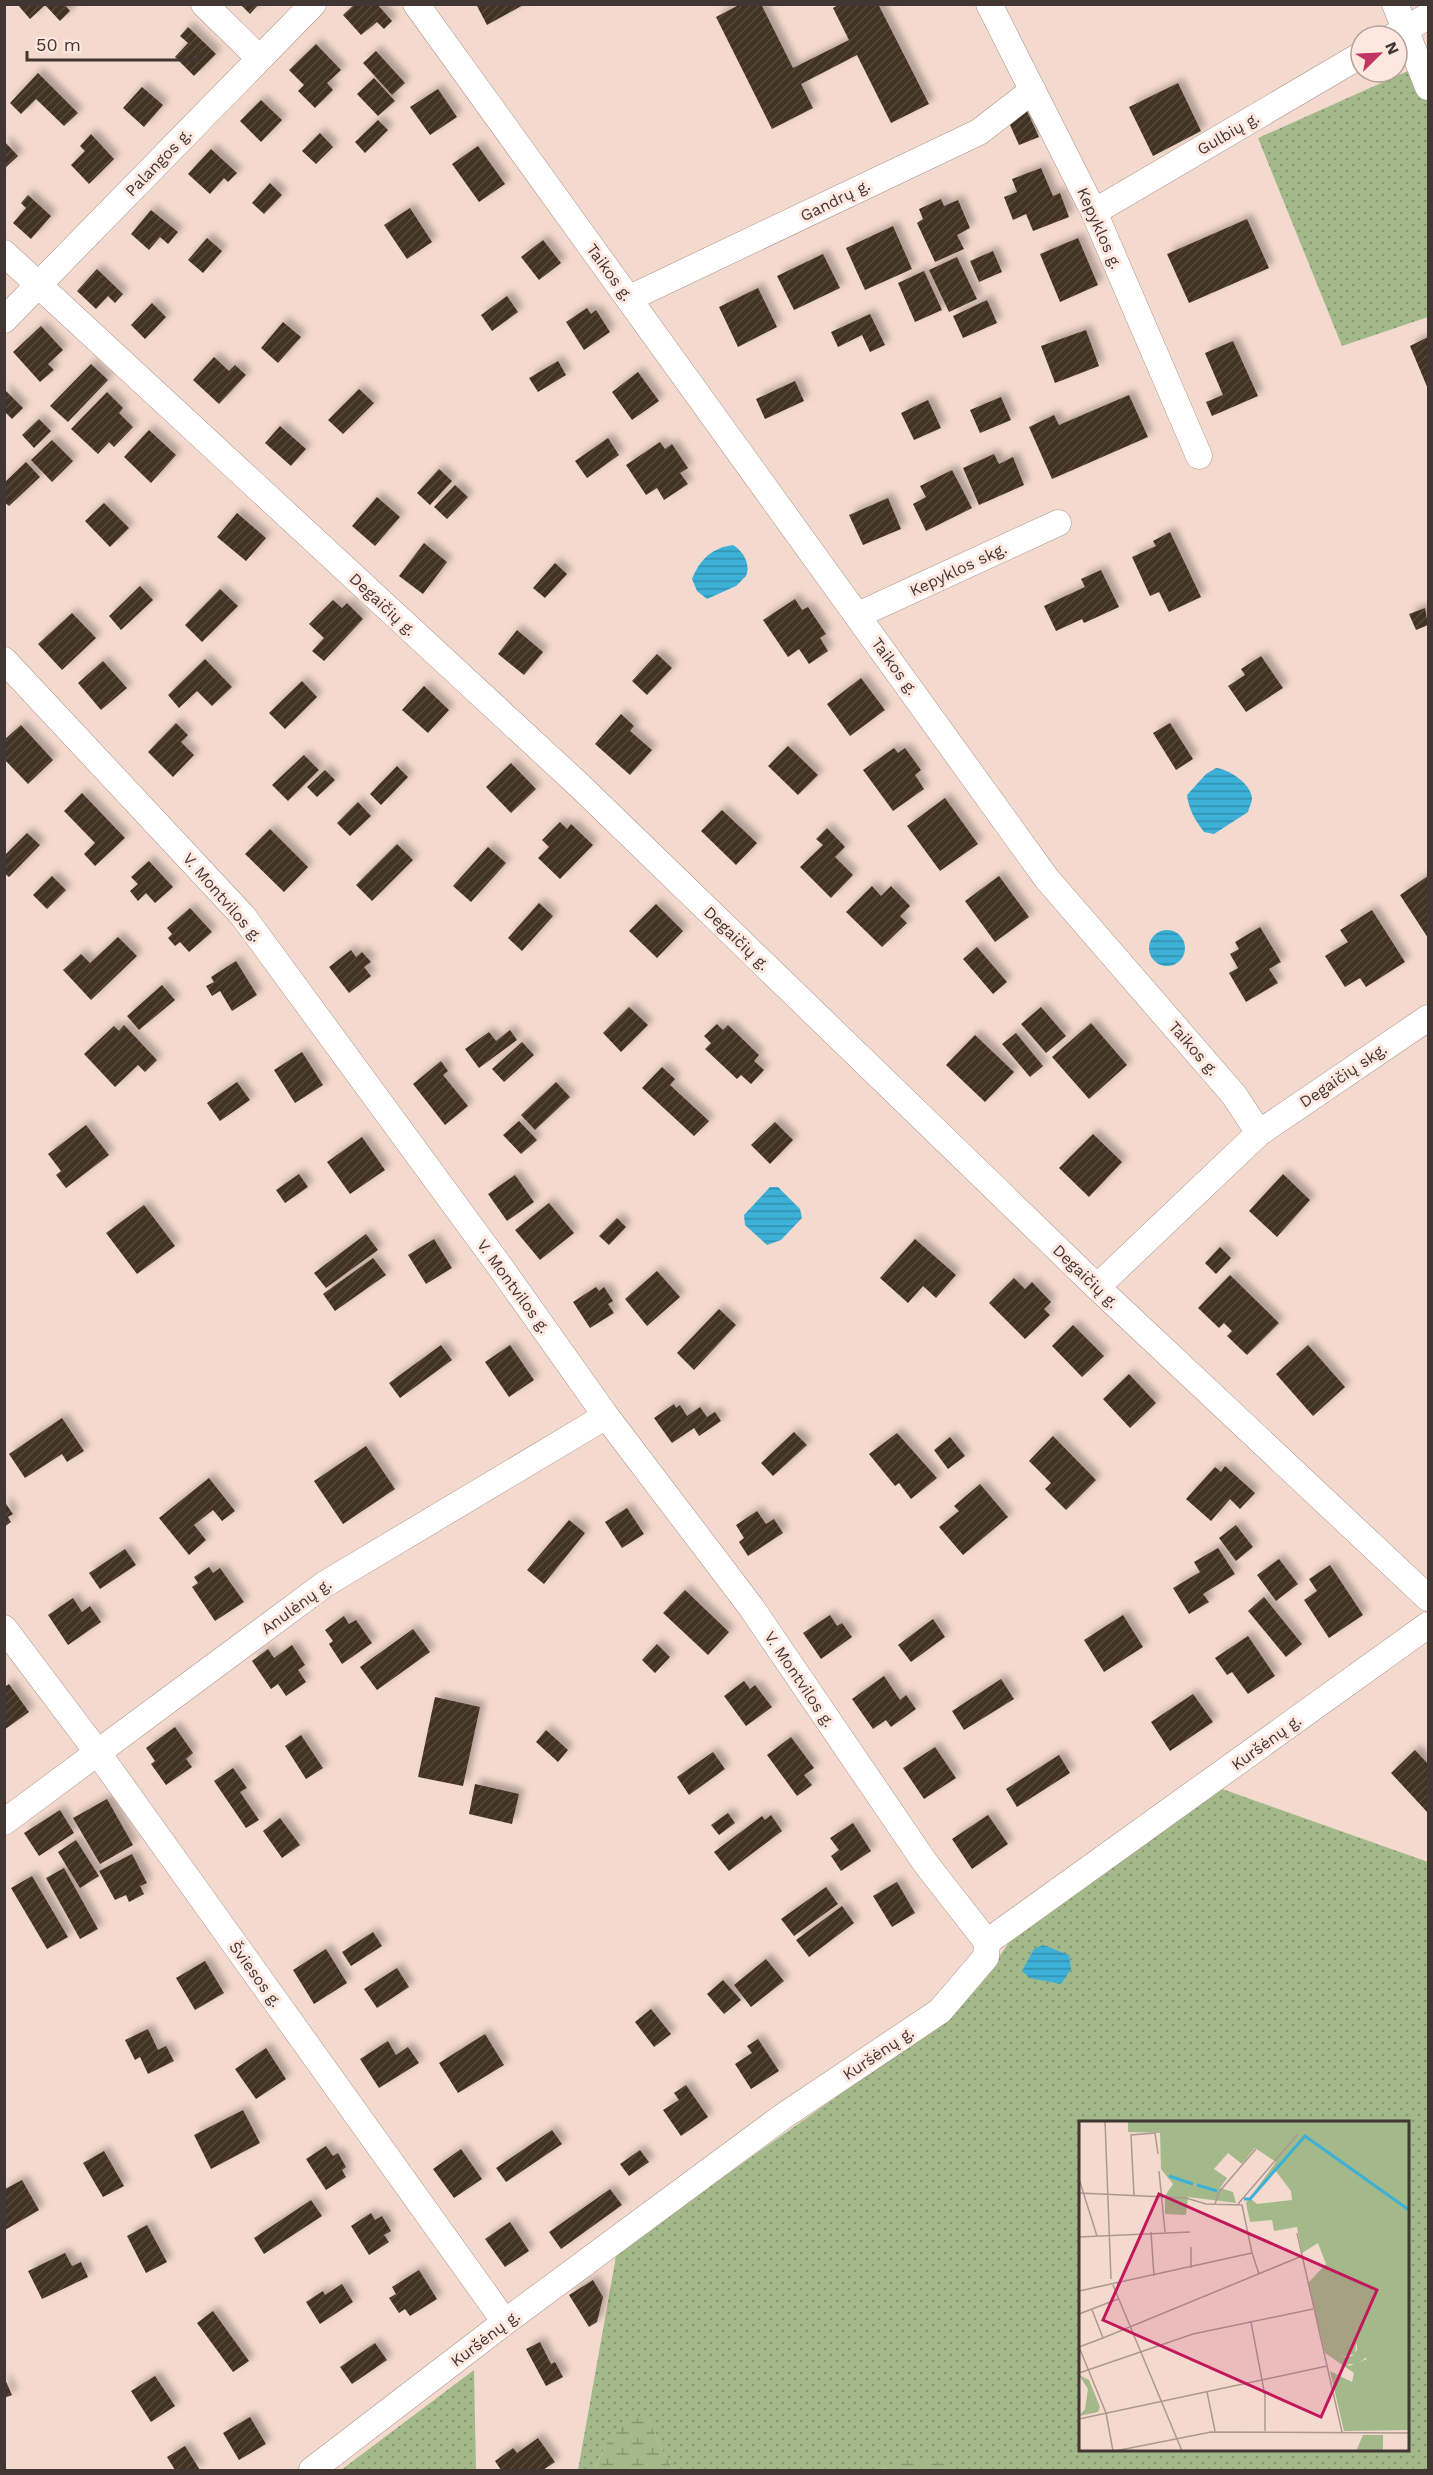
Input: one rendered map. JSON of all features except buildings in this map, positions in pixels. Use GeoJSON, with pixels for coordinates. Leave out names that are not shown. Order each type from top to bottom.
{"type":"FeatureCollection","features":[{"type":"Feature","properties":{"kind":"street"},"geometry":{"type":"LineString","coordinates":[[204,4],[259,58]]}},
{"type":"Feature","properties":{"kind":"street","name":"Palangos g."},"geometry":{"type":"LineString","coordinates":[[4,320],[313,4]]}},
{"type":"Feature","properties":{"kind":"street","name":"Taikos g."},"geometry":{"type":"LineString","coordinates":[[416,4],[1047,879],[1234,1095],[1259,1133]]}},
{"type":"Feature","properties":{"kind":"street","name":"Kepyklos g."},"geometry":{"type":"LineString","coordinates":[[989,4],[1094,212],[1199,456]]}},
{"type":"Feature","properties":{"kind":"street"},"geometry":{"type":"LineString","coordinates":[[1395,4],[1398,24]]}},
{"type":"Feature","properties":{"kind":"street"},"geometry":{"type":"LineString","coordinates":[[1409,27],[1428,16]]}},
{"type":"Feature","properties":{"kind":"street"},"geometry":{"type":"LineString","coordinates":[[1409,52],[1428,87]]}},
{"type":"Feature","properties":{"kind":"street","name":"Gulbių g."},"geometry":{"type":"LineString","coordinates":[[1094,212],[1349,62]]}},
{"type":"Feature","properties":{"kind":"street","name":"Gandrų g."},"geometry":{"type":"LineString","coordinates":[[630,298],[979,132],[1033,90]]}},
{"type":"Feature","properties":{"kind":"street","name":"Degaičių g."},"geometry":{"type":"LineString","coordinates":[[4,253],[580,786],[1097,1287],[1428,1598]]}},
{"type":"Feature","properties":{"kind":"street","name":"Kepyklos skg."},"geometry":{"type":"LineString","coordinates":[[858,615],[1058,523]]}},
{"type":"Feature","properties":{"kind":"street","name":"V. Montvilos g."},"geometry":{"type":"LineString","coordinates":[[4,660],[243,916],[501,1268],[606,1416],[751,1607],[926,1864],[987,1942]]}},
{"type":"Feature","properties":{"kind":"street","name":"Degaičių skg."},"geometry":{"type":"LineString","coordinates":[[1259,1133],[1428,1018]]}},
{"type":"Feature","properties":{"kind":"street"},"geometry":{"type":"LineString","coordinates":[[1097,1287],[1259,1133]]}},
{"type":"Feature","properties":{"kind":"street","name":"Anulėnų g."},"geometry":{"type":"LineString","coordinates":[[4,1822],[325,1584],[606,1416]]}},
{"type":"Feature","properties":{"kind":"street","name":"Kuršėnų g."},"geometry":{"type":"LineString","coordinates":[[312,2470],[505,2322],[782,2117],[940,2012],[986,1957],[987,1942],[1428,1625]]}},
{"type":"Feature","properties":{"kind":"street","name":"Šviesos g."},"geometry":{"type":"LineString","coordinates":[[4,1628],[98,1752],[505,2322]]}},
{"type":"Feature","properties":{"kind":"green space"},"geometry":{"type":"Polygon","coordinates":[[[1428,62],[1428,317],[1342,346],[1258,138],[1379,84],[1409,84],[1409,70],[1428,62]]]}},
{"type":"Feature","properties":{"kind":"green space"},"geometry":{"type":"Polygon","coordinates":[[[1211,1785],[1428,1862],[1428,2470],[956,2470],[950,2464],[887,2466],[880,2470],[674,2470],[648,2418],[609,2439],[594,2470],[578,2470],[617,2251],[952,2016],[989,1972],[1018,1929],[1211,1785]]]}},
{"type":"Feature","properties":{"kind":"green space"},"geometry":{"type":"Polygon","coordinates":[[[474,2370],[476,2470],[341,2470],[474,2370]]]}},
{"type":"Feature","properties":{"kind":"green space"},"geometry":{"type":"Polygon","coordinates":[[[648,2418],[674,2470],[594,2470],[609,2439],[624,2419],[648,2418]]]}},
{"type":"Feature","properties":{"kind":"green space"},"geometry":{"type":"Polygon","coordinates":[[[916,2458],[951,2464],[956,2470],[880,2470],[916,2458]]]}},
{"type":"Feature","properties":{"kind":"water"},"geometry":{"type":"Polygon","coordinates":[[[733,545],[745,558],[746,576],[736,586],[707,599],[697,591],[692,579],[695,572],[712,552],[733,545]]]}},
{"type":"Feature","properties":{"kind":"water"},"geometry":{"type":"Polygon","coordinates":[[[1216,768],[1227,771],[1244,783],[1252,798],[1248,812],[1214,834],[1204,832],[1201,828],[1191,810],[1187,795],[1206,774],[1216,768]]]}},
{"type":"Feature","properties":{"kind":"water"},"geometry":{"type":"Polygon","coordinates":[[[1167,930],[1180,935],[1185,948],[1180,961],[1167,966],[1154,961],[1149,948],[1154,935],[1167,930]]]}},
{"type":"Feature","properties":{"kind":"water"},"geometry":{"type":"Polygon","coordinates":[[[770,1187],[778,1187],[800,1209],[802,1218],[781,1240],[767,1245],[745,1225],[744,1215],[770,1187]]]}},
{"type":"Feature","properties":{"kind":"water"},"geometry":{"type":"Polygon","coordinates":[[[1043,1945],[1069,1955],[1071,1969],[1061,1984],[1030,1978],[1022,1971],[1034,1949],[1043,1945]]]}}]}
